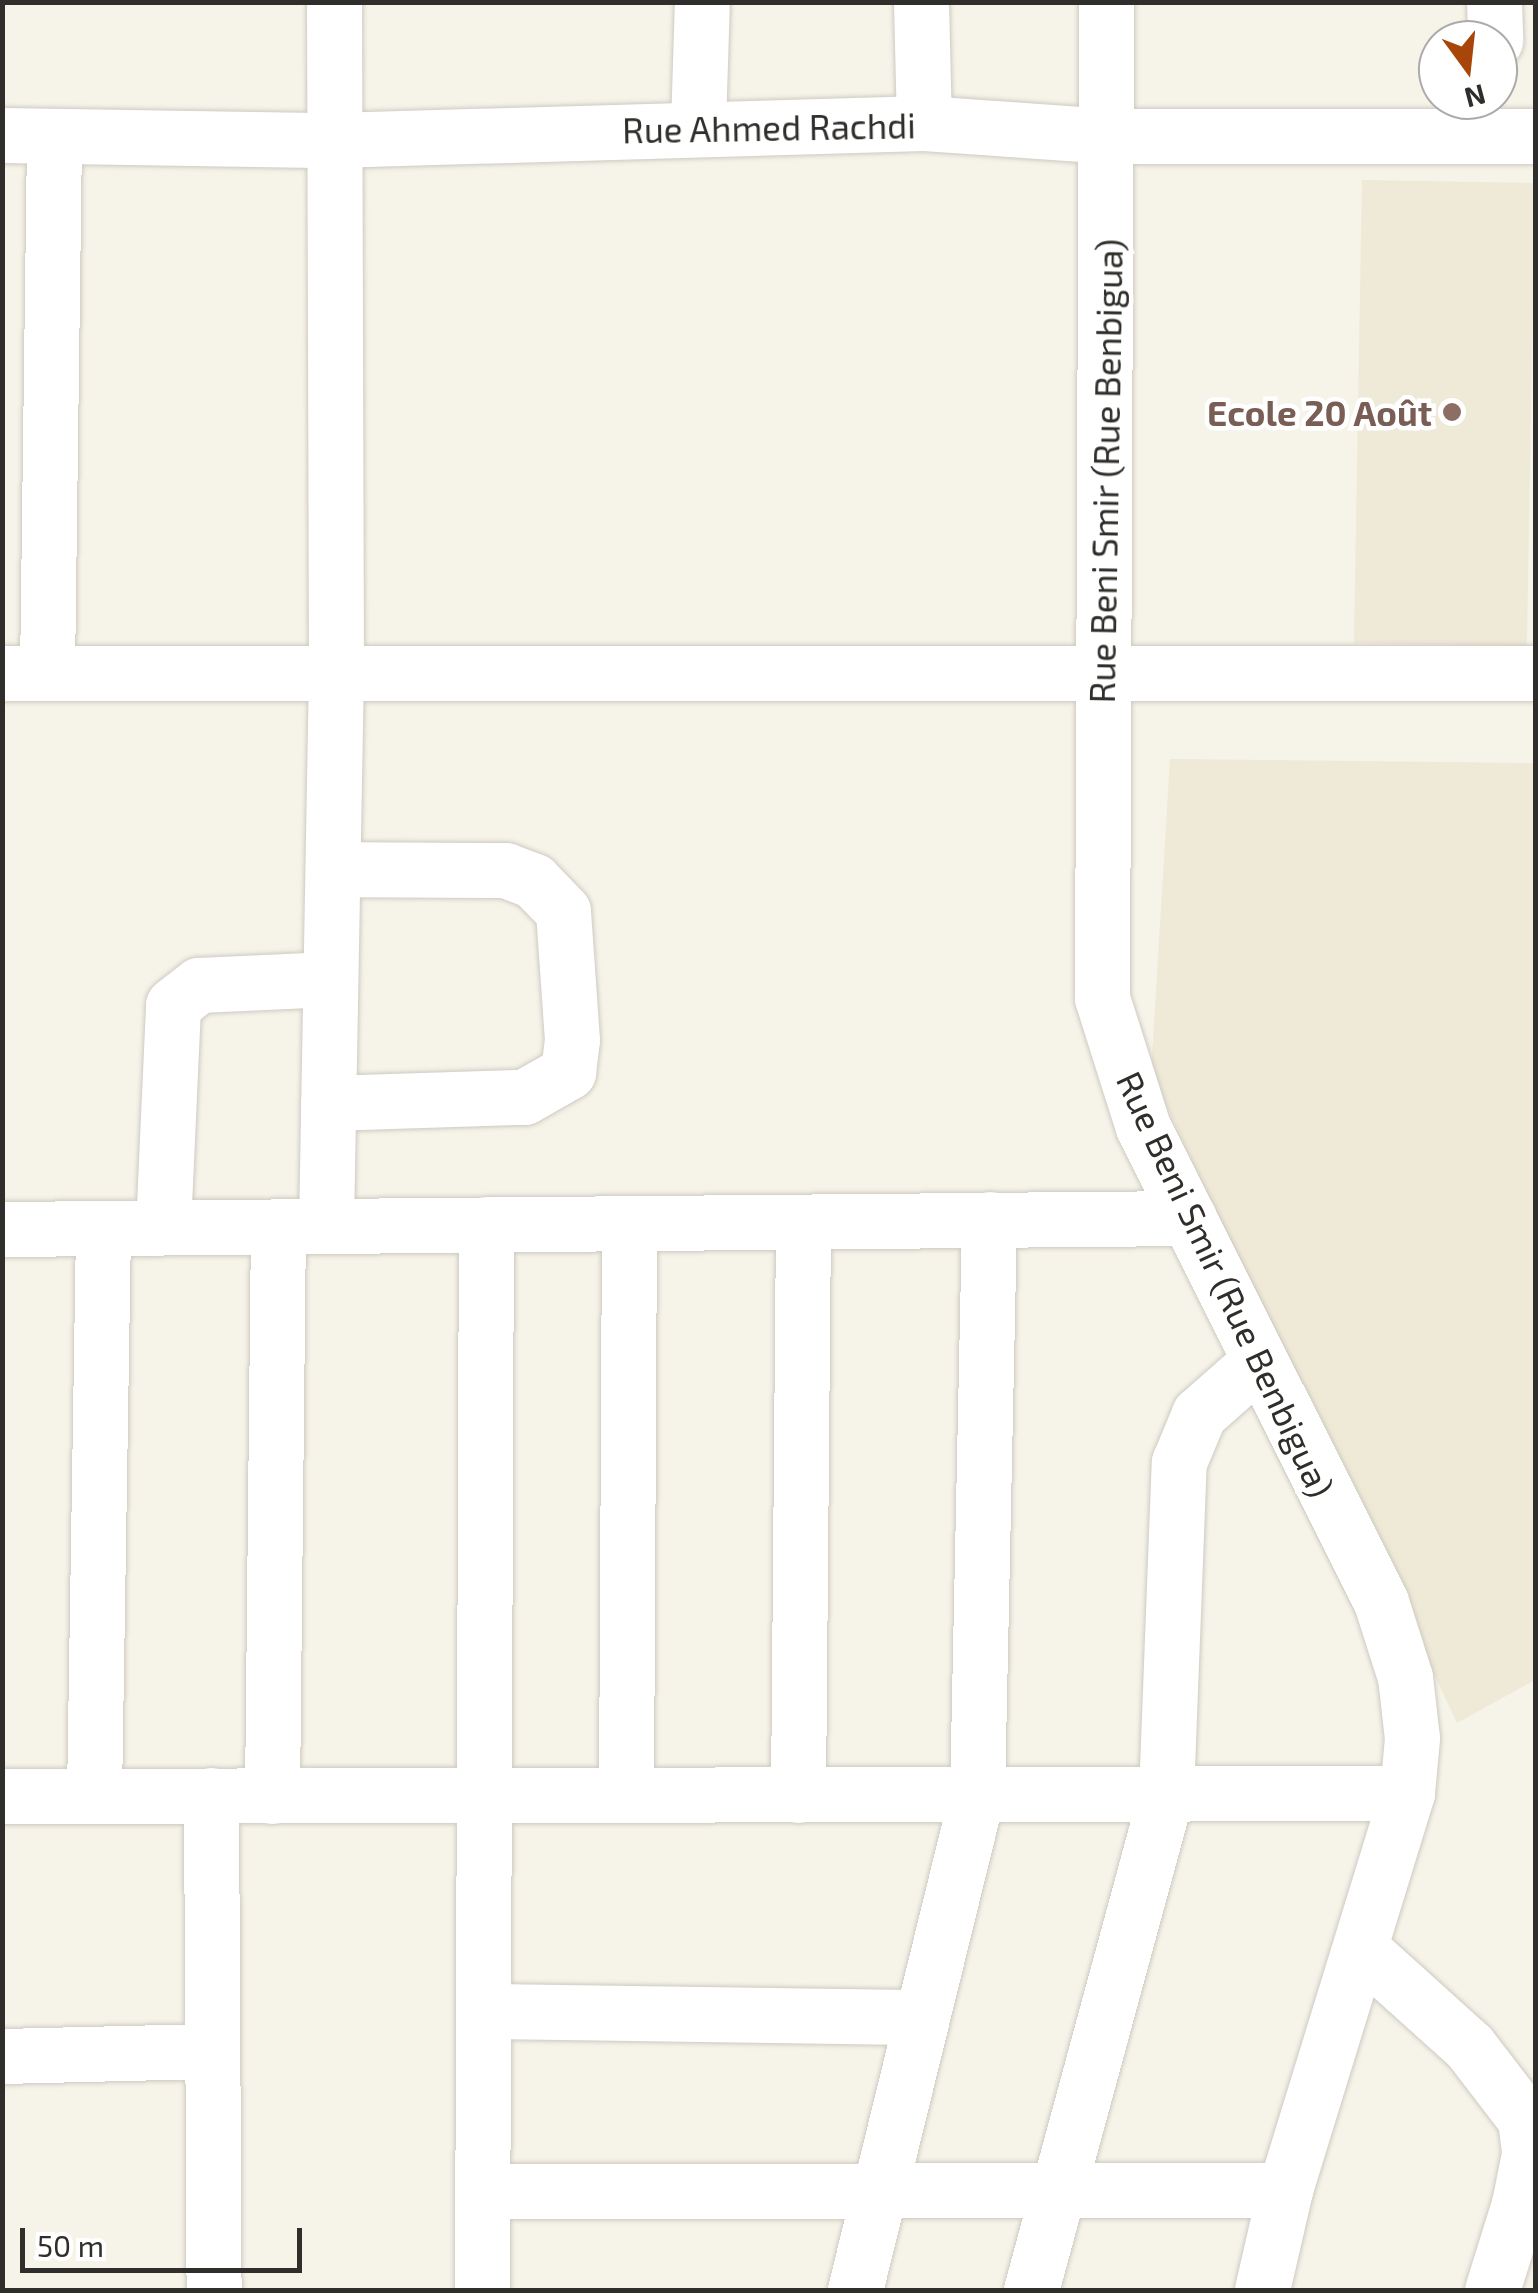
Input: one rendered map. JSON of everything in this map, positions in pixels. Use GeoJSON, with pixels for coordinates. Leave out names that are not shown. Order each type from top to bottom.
{"type":"FeatureCollection","features":[{"type":"Feature","properties":{"kind":"street"},"geometry":{"type":"LineString","coordinates":[[272,1796],[302,1226],[328,1104],[336,671],[334,2]]}},
{"type":"Feature","properties":{"kind":"street"},"geometry":{"type":"LineString","coordinates":[[698,126],[702,2]]}},
{"type":"Feature","properties":{"kind":"street"},"geometry":{"type":"LineString","coordinates":[[921,2],[924,124]]}},
{"type":"Feature","properties":{"kind":"street","name":"Rue Beni Smir (Rue Benbigua)"},"geometry":{"type":"LineString","coordinates":[[1106,2],[1102,998],[1143,1127],[1381,1602],[1405,1678],[1412,1738],[1407,1793],[1286,2190],[1262,2290]]}},
{"type":"Feature","properties":{"kind":"street","name":"Rue Ahmed Rachdi"},"geometry":{"type":"LineString","coordinates":[[28,136],[332,140],[698,126],[924,124],[1108,136],[1510,124]]}},
{"type":"Feature","properties":{"kind":"street"},"geometry":{"type":"LineString","coordinates":[[28,136],[25,673],[1536,672]]}},
{"type":"Feature","properties":{"kind":"street"},"geometry":{"type":"LineString","coordinates":[[328,1104],[524,1098],[568,1072],[572,1040],[563,911],[534,881],[506,870],[333,869]]}},
{"type":"Feature","properties":{"kind":"street"},"geometry":{"type":"LineString","coordinates":[[163,1227],[174,1004],[199,986],[330,979]]}},
{"type":"Feature","properties":{"kind":"street"},"geometry":{"type":"LineString","coordinates":[[2,1229],[1189,1218]]}},
{"type":"Feature","properties":{"kind":"street"},"geometry":{"type":"LineString","coordinates":[[855,2290],[882,2189],[918,2017],[977,1794],[989,1220]]}},
{"type":"Feature","properties":{"kind":"street"},"geometry":{"type":"LineString","coordinates":[[798,1795],[803,1222]]}},
{"type":"Feature","properties":{"kind":"street"},"geometry":{"type":"LineString","coordinates":[[626,1795],[629,1223]]}},
{"type":"Feature","properties":{"kind":"street"},"geometry":{"type":"LineString","coordinates":[[482,2290],[486,1224]]}},
{"type":"Feature","properties":{"kind":"street"},"geometry":{"type":"LineString","coordinates":[[94,1796],[103,1228]]}},
{"type":"Feature","properties":{"kind":"street"},"geometry":{"type":"LineString","coordinates":[[1031,2290],[1166,1794],[1179,1462],[1199,1414],[1259,1360]]}},
{"type":"Feature","properties":{"kind":"street"},"geometry":{"type":"LineString","coordinates":[[2,1796],[1407,1793]]}},
{"type":"Feature","properties":{"kind":"street"},"geometry":{"type":"LineString","coordinates":[[211,1796],[214,2290]]}},
{"type":"Feature","properties":{"kind":"street"},"geometry":{"type":"LineString","coordinates":[[1360,1948],[1469,2046],[1525,2119],[1528,2154],[1519,2204],[1492,2290]]}},
{"type":"Feature","properties":{"kind":"street"},"geometry":{"type":"LineString","coordinates":[[484,2011],[918,2017]]}},
{"type":"Feature","properties":{"kind":"street"},"geometry":{"type":"LineString","coordinates":[[2,2056],[212,2051]]}},
{"type":"Feature","properties":{"kind":"street"},"geometry":{"type":"LineString","coordinates":[[482,2191],[1286,2190]]}},
{"type":"Feature","properties":{"kind":"shaded area","name":"Ecole 20 Août"},"geometry":{"type":"Polygon","coordinates":[[[1362,180],[1535,183],[1527,646],[1354,643],[1362,180]]]}},
{"type":"Feature","properties":{"kind":"shaded area"},"geometry":{"type":"Polygon","coordinates":[[[1170,759],[1535,763],[1535,1680],[1457,1723],[1151,1073],[1170,759]]]}},
{"type":"Feature","properties":{"kind":"place","name":"Ecole 20 Août"},"geometry":{"type":"Point","coordinates":[1452,412]}}]}
